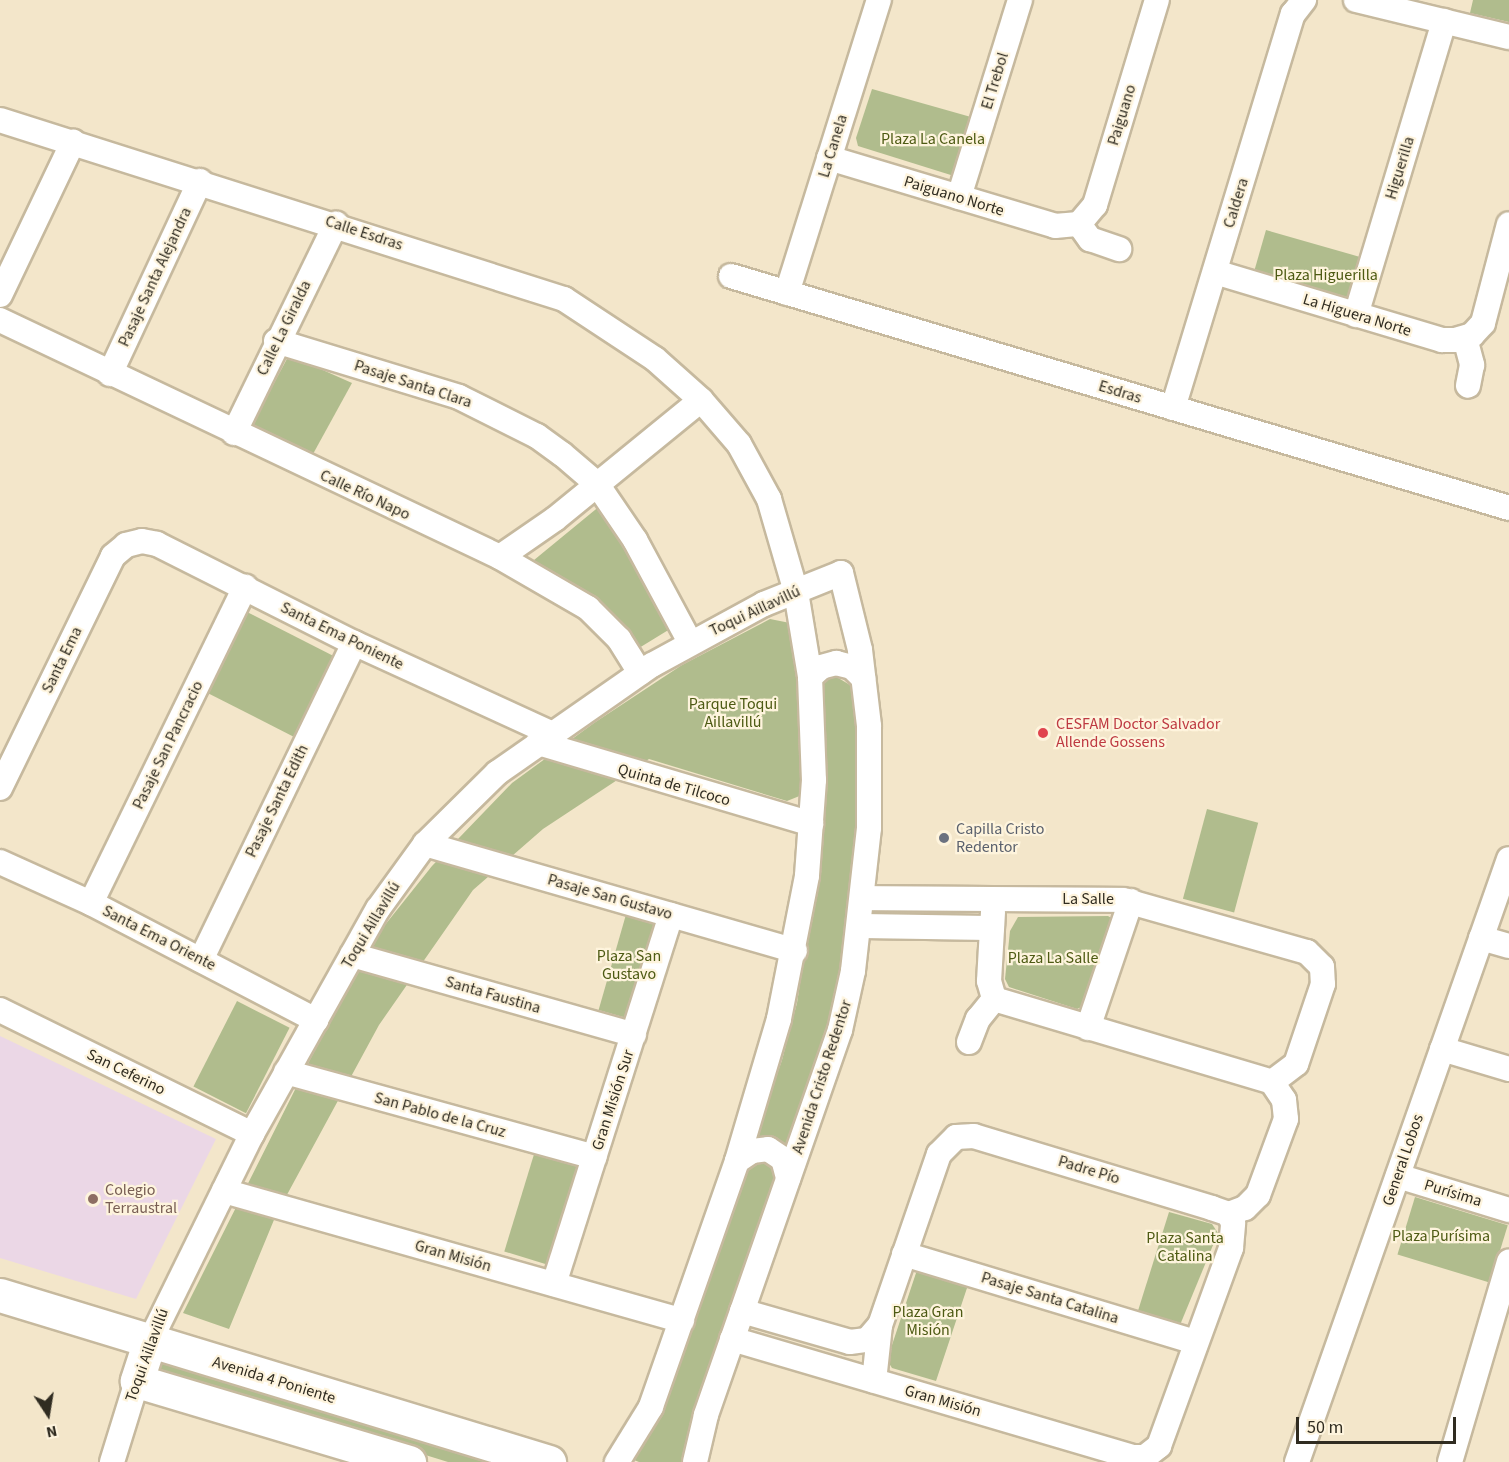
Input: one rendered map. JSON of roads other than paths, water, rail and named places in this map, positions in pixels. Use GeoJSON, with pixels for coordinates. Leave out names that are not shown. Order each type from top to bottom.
{"type":"FeatureCollection","features":[{"type":"Feature","properties":{"kind":"street","name":"La Canela"},"geometry":{"type":"LineString","coordinates":[[787,293],[879,0]]}},
{"type":"Feature","properties":{"kind":"street","name":"El Trebol"},"geometry":{"type":"LineString","coordinates":[[959,197],[1020,0]]}},
{"type":"Feature","properties":{"kind":"street","name":"Paiguano"},"geometry":{"type":"LineString","coordinates":[[1080,224],[1095,205],[1156,0]]}},
{"type":"Feature","properties":{"kind":"street","name":"Caldera"},"geometry":{"type":"LineString","coordinates":[[1173,408],[1293,15],[1304,0]]}},
{"type":"Feature","properties":{"kind":"street"},"geometry":{"type":"LineString","coordinates":[[1356,0],[1509,37]]}},
{"type":"Feature","properties":{"kind":"street","name":"Higuerilla"},"geometry":{"type":"LineString","coordinates":[[1356,315],[1444,21]]}},
{"type":"Feature","properties":{"kind":"street","name":"Calle Esdras"},"geometry":{"type":"LineString","coordinates":[[0,120],[336,224],[564,299],[655,359],[722,422],[761,482],[782,536],[796,592]]}},
{"type":"Feature","properties":{"kind":"street"},"geometry":{"type":"LineString","coordinates":[[0,295],[73,142]]}},
{"type":"Feature","properties":{"kind":"street","name":"Paiguano Norte"},"geometry":{"type":"LineString","coordinates":[[829,158],[1055,226],[1080,224]]}},
{"type":"Feature","properties":{"kind":"street","name":"Pasaje Santa Alejandra"},"geometry":{"type":"LineString","coordinates":[[110,374],[200,181]]}},
{"type":"Feature","properties":{"kind":"street","name":"Calle La Giralda"},"geometry":{"type":"LineString","coordinates":[[234,433],[276,341],[336,224]]}},
{"type":"Feature","properties":{"kind":"street"},"geometry":{"type":"LineString","coordinates":[[1080,224],[1090,239],[1119,249]]}},
{"type":"Feature","properties":{"kind":"street"},"geometry":{"type":"LineString","coordinates":[[1468,386],[1472,365],[1465,338],[1483,323],[1509,224]]}},
{"type":"Feature","properties":{"kind":"street","name":"La Higuera Norte"},"geometry":{"type":"LineString","coordinates":[[1215,272],[1442,340],[1465,338]]}},
{"type":"Feature","properties":{"kind":"street","name":"Esdras"},"geometry":{"type":"LineString","coordinates":[[731,276],[1509,508]]}},
{"type":"Feature","properties":{"kind":"street","name":"Calle Río Napo"},"geometry":{"type":"LineString","coordinates":[[0,321],[500,557],[588,608],[619,639],[640,673]]}},
{"type":"Feature","properties":{"kind":"street","name":"Pasaje Santa Clara"},"geometry":{"type":"LineString","coordinates":[[276,341],[479,406],[537,436],[597,484],[635,540],[690,642]]}},
{"type":"Feature","properties":{"kind":"street"},"geometry":{"type":"LineString","coordinates":[[500,557],[513,552],[701,400]]}},
{"type":"Feature","properties":{"kind":"street","name":"Santa Ema Poniente"},"geometry":{"type":"LineString","coordinates":[[134,542],[157,544],[544,738]]}},
{"type":"Feature","properties":{"kind":"street","name":"Santa Ema"},"geometry":{"type":"LineString","coordinates":[[0,788],[113,556],[134,542]]}},
{"type":"Feature","properties":{"kind":"street","name":"Toqui Aillavillú"},"geometry":{"type":"LineString","coordinates":[[111,1462],[149,1343],[252,1134],[352,955],[392,888],[425,844],[475,792],[544,738],[640,673],[690,642],[841,573]]}},
{"type":"Feature","properties":{"kind":"street","name":"Avenida Cristo Redentor"},"geometry":{"type":"LineString","coordinates":[[695,1462],[701,1431],[846,1009],[862,898],[870,778],[863,678],[841,573]]}},
{"type":"Feature","properties":{"kind":"street","name":"Pasaje San Pancracio"},"geometry":{"type":"LineString","coordinates":[[91,903],[245,587]]}},
{"type":"Feature","properties":{"kind":"street"},"geometry":{"type":"LineString","coordinates":[[618,1462],[651,1407],[682,1320],[737,1161],[770,1053],[795,951],[811,824],[814,780],[810,677],[796,592]]}},
{"type":"Feature","properties":{"kind":"street","name":"Pasaje Santa Edith"},"geometry":{"type":"LineString","coordinates":[[201,960],[354,643]]}},
{"type":"Feature","properties":{"kind":"street"},"geometry":{"type":"LineString","coordinates":[[810,677],[821,667],[836,663],[852,667],[863,678]]}},
{"type":"Feature","properties":{"kind":"street","name":"Quinta de Tilcoco"},"geometry":{"type":"LineString","coordinates":[[544,738],[811,824]]}},
{"type":"Feature","properties":{"kind":"street","name":"Pasaje San Gustavo"},"geometry":{"type":"LineString","coordinates":[[425,844],[795,951]]}},
{"type":"Feature","properties":{"kind":"street","name":"General Lobos"},"geometry":{"type":"LineString","coordinates":[[1297,1462],[1509,859]]}},
{"type":"Feature","properties":{"kind":"street","name":"Santa Ema Oriente"},"geometry":{"type":"LineString","coordinates":[[0,862],[91,903],[316,1020]]}},
{"type":"Feature","properties":{"kind":"street","name":"La Salle"},"geometry":{"type":"LineString","coordinates":[[862,898],[1131,901],[1307,952],[1322,967],[1323,984],[1296,1064],[1272,1082]]}},
{"type":"Feature","properties":{"kind":"street"},"geometry":{"type":"LineString","coordinates":[[994,899],[989,981],[994,999]]}},
{"type":"Feature","properties":{"kind":"street"},"geometry":{"type":"LineString","coordinates":[[1088,1028],[1131,901]]}},
{"type":"Feature","properties":{"kind":"street","name":"Gran Misión Sur"},"geometry":{"type":"LineString","coordinates":[[554,1284],[671,915]]}},
{"type":"Feature","properties":{"kind":"street"},"geometry":{"type":"LineString","coordinates":[[859,926],[992,928]]}},
{"type":"Feature","properties":{"kind":"street"},"geometry":{"type":"LineString","coordinates":[[1481,938],[1509,946]]}},
{"type":"Feature","properties":{"kind":"street","name":"Santa Faustina"},"geometry":{"type":"LineString","coordinates":[[352,955],[634,1035]]}},
{"type":"Feature","properties":{"kind":"street"},"geometry":{"type":"LineString","coordinates":[[994,999],[1272,1082],[1284,1100],[1286,1119],[1258,1195],[1245,1208],[1229,1214],[1234,1229],[1230,1248],[1196,1342]]}},
{"type":"Feature","properties":{"kind":"street"},"geometry":{"type":"LineString","coordinates":[[969,1042],[978,1019],[994,999]]}},
{"type":"Feature","properties":{"kind":"street","name":"San Ceferino"},"geometry":{"type":"LineString","coordinates":[[0,1010],[252,1134]]}},
{"type":"Feature","properties":{"kind":"street"},"geometry":{"type":"LineString","coordinates":[[1442,1049],[1509,1069]]}},
{"type":"Feature","properties":{"kind":"street","name":"San Pablo de la Cruz"},"geometry":{"type":"LineString","coordinates":[[286,1072],[594,1157]]}},
{"type":"Feature","properties":{"kind":"street","name":"Padre Pío"},"geometry":{"type":"LineString","coordinates":[[874,1381],[880,1325],[939,1154],[949,1141],[966,1135],[1229,1214]]}},
{"type":"Feature","properties":{"kind":"street"},"geometry":{"type":"LineString","coordinates":[[737,1161],[752,1151],[768,1149],[783,1159],[788,1178]]}},
{"type":"Feature","properties":{"kind":"street","name":"Purísima"},"geometry":{"type":"LineString","coordinates":[[1398,1176],[1509,1210]]}},
{"type":"Feature","properties":{"kind":"street","name":"Gran Misión"},"geometry":{"type":"LineString","coordinates":[[224,1191],[682,1320]]}},
{"type":"Feature","properties":{"kind":"street","name":"Pasaje Santa Catalina"},"geometry":{"type":"LineString","coordinates":[[904,1254],[1196,1342]]}},
{"type":"Feature","properties":{"kind":"street"},"geometry":{"type":"LineString","coordinates":[[1450,1462],[1509,1262]]}},
{"type":"Feature","properties":{"kind":"street","name":"Avenida 4 Poniente"},"geometry":{"type":"LineString","coordinates":[[0,1295],[149,1343],[549,1462]]}},
{"type":"Feature","properties":{"kind":"street"},"geometry":{"type":"LineString","coordinates":[[742,1311],[850,1342],[867,1340],[880,1325]]}},
{"type":"Feature","properties":{"kind":"street","name":"Gran Misión"},"geometry":{"type":"LineString","coordinates":[[732,1339],[1132,1457],[1145,1457],[1159,1446],[1196,1342]]}},
{"type":"Feature","properties":{"kind":"street"},"geometry":{"type":"LineString","coordinates":[[136,1381],[410,1462]]}},
{"type":"Feature","properties":{"kind":"place","name":"CESFAM Doctor Salvador Allende Gossens"},"geometry":{"type":"Point","coordinates":[1043,733]}},
{"type":"Feature","properties":{"kind":"place","name":"Capilla Cristo Redentor"},"geometry":{"type":"Point","coordinates":[944,838]}},
{"type":"Feature","properties":{"kind":"place","name":"Colegio Terraustral"},"geometry":{"type":"Point","coordinates":[93,1199]}},
{"type":"Feature","properties":{"kind":"park label","name":"Plaza La Canela"},"geometry":{"type":"Point","coordinates":[933,139]}},
{"type":"Feature","properties":{"kind":"park label","name":"Plaza Higuerilla"},"geometry":{"type":"Point","coordinates":[1326,275]}},
{"type":"Feature","properties":{"kind":"park label","name":"Parque Toqui Aillavillú"},"geometry":{"type":"Point","coordinates":[733,713]}},
{"type":"Feature","properties":{"kind":"park label","name":"Plaza La Salle"},"geometry":{"type":"Point","coordinates":[1053,958]}},
{"type":"Feature","properties":{"kind":"park label","name":"Plaza San Gustavo"},"geometry":{"type":"Point","coordinates":[629,965]}},
{"type":"Feature","properties":{"kind":"park label","name":"Plaza Purísima"},"geometry":{"type":"Point","coordinates":[1441,1236]}},
{"type":"Feature","properties":{"kind":"park label","name":"Plaza Santa Catalina"},"geometry":{"type":"Point","coordinates":[1185,1247]}},
{"type":"Feature","properties":{"kind":"park label","name":"Plaza Gran Misión"},"geometry":{"type":"Point","coordinates":[928,1321]}}]}
